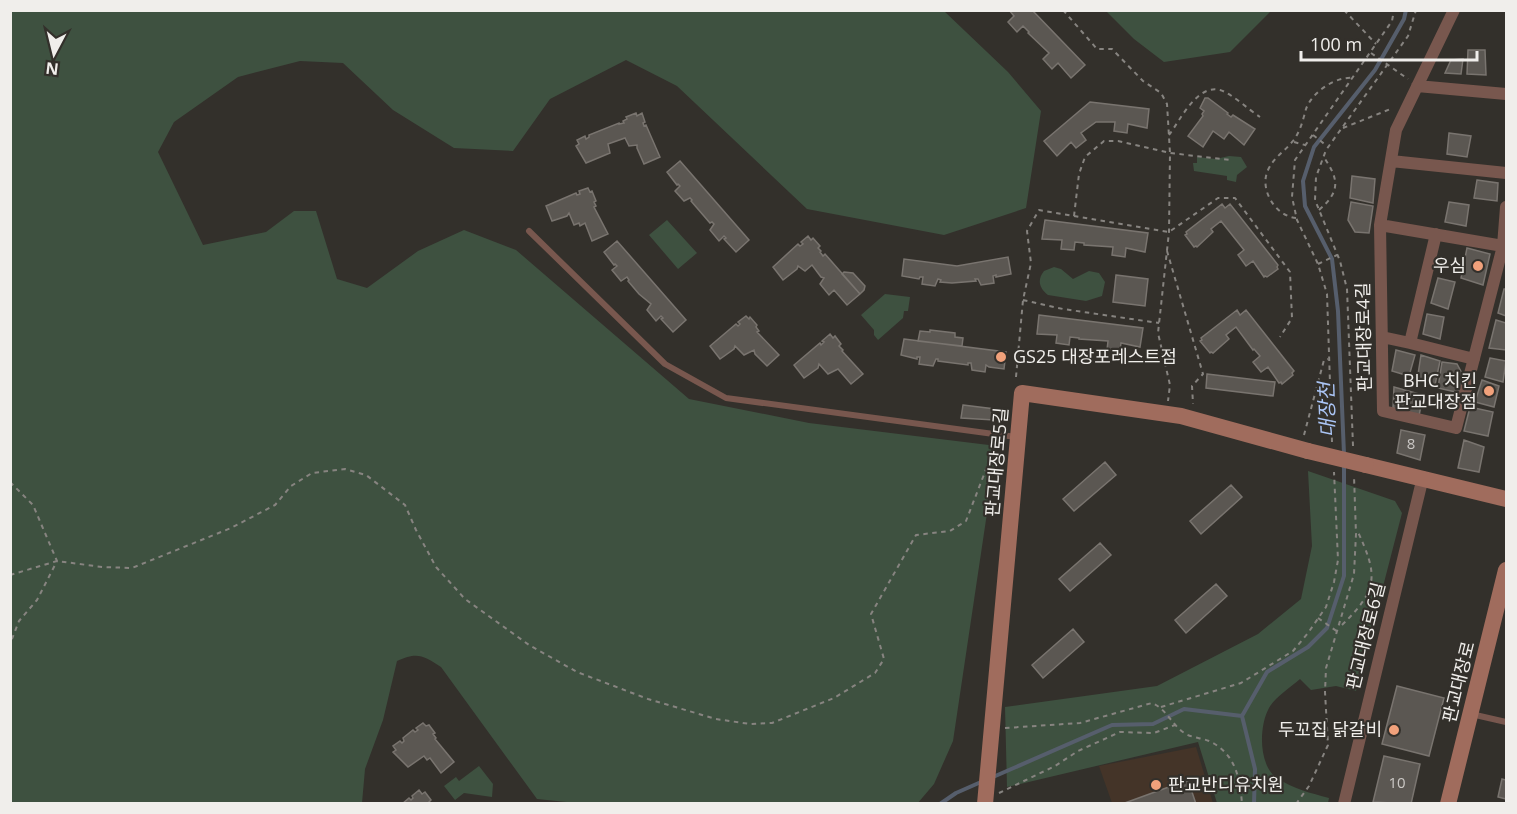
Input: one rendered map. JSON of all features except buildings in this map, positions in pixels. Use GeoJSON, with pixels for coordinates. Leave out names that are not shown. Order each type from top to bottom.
{"type":"FeatureCollection","features":[{"type":"Feature","properties":{"kind":"street","name":"판교대장로4길"},"geometry":{"type":"LineString","coordinates":[[1454,10],[1396,130],[1380,225],[1383,411],[1456,428],[1505,246],[1506,207]]}},
{"type":"Feature","properties":{"kind":"street"},"geometry":{"type":"LineString","coordinates":[[1417,86],[1506,94]]}},
{"type":"Feature","properties":{"kind":"street"},"geometry":{"type":"LineString","coordinates":[[1391,162],[1506,173]]}},
{"type":"Feature","properties":{"kind":"street"},"geometry":{"type":"LineString","coordinates":[[1380,225],[1505,246]]}},
{"type":"Feature","properties":{"kind":"street"},"geometry":{"type":"LineString","coordinates":[[1410,343],[1436,234]]}},
{"type":"Feature","properties":{"kind":"street"},"geometry":{"type":"LineString","coordinates":[[1382,337],[1474,359]]}},
{"type":"Feature","properties":{"kind":"street","name":"판교대장로5길"},"geometry":{"type":"LineString","coordinates":[[986,800],[1022,393],[1194,419],[1358,463]]}},
{"type":"Feature","properties":{"kind":"street"},"geometry":{"type":"LineString","coordinates":[[1358,463],[1506,499]]}},
{"type":"Feature","properties":{"kind":"street","name":"판교대장로6길"},"geometry":{"type":"LineString","coordinates":[[1344,804],[1423,477]]}},
{"type":"Feature","properties":{"kind":"street","name":"판교대장로"},"geometry":{"type":"LineString","coordinates":[[1448,804],[1506,570]]}},
{"type":"Feature","properties":{"kind":"lane"},"geometry":{"type":"LineString","coordinates":[[529,231],[665,364],[726,398],[1019,442]]}},
{"type":"Feature","properties":{"kind":"lane"},"geometry":{"type":"LineString","coordinates":[[1471,713],[1506,722]]}},
{"type":"Feature","properties":{"kind":"path"},"geometry":{"type":"LineString","coordinates":[[1063,10],[1097,49],[1112,49],[1143,81],[1161,93],[1167,104],[1170,153],[1169,232],[1158,333],[1170,385],[1166,414]]}},
{"type":"Feature","properties":{"kind":"path"},"geometry":{"type":"LineString","coordinates":[[1344,10],[1376,44]]}},
{"type":"Feature","properties":{"kind":"path"},"geometry":{"type":"LineString","coordinates":[[1332,443],[1327,294],[1318,264],[1296,218],[1292,197],[1292,177],[1295,160],[1392,21],[1394,10]]}},
{"type":"Feature","properties":{"kind":"path"},"geometry":{"type":"LineString","coordinates":[[1340,627],[1354,574],[1358,463],[1347,289],[1337,255],[1315,200],[1316,177],[1327,145],[1408,36],[1416,10]]}},
{"type":"Feature","properties":{"kind":"path"},"geometry":{"type":"LineString","coordinates":[[1370,53],[1417,86]]}},
{"type":"Feature","properties":{"kind":"path"},"geometry":{"type":"LineString","coordinates":[[1296,218],[1287,217],[1272,205],[1266,185],[1267,172],[1277,156],[1293,142],[1305,118],[1307,107],[1323,87],[1344,77],[1353,78]]}},
{"type":"Feature","properties":{"kind":"path"},"geometry":{"type":"LineString","coordinates":[[1169,135],[1199,95],[1208,89],[1222,91],[1260,117]]}},
{"type":"Feature","properties":{"kind":"path"},"geometry":{"type":"LineString","coordinates":[[1341,129],[1410,101]]}},
{"type":"Feature","properties":{"kind":"path"},"geometry":{"type":"LineString","coordinates":[[1313,135],[1327,145]]}},
{"type":"Feature","properties":{"kind":"path"},"geometry":{"type":"LineString","coordinates":[[1074,217],[1079,174],[1085,157],[1104,141],[1118,141],[1170,153],[1230,160]]}},
{"type":"Feature","properties":{"kind":"path"},"geometry":{"type":"LineString","coordinates":[[1293,142],[1305,145]]}},
{"type":"Feature","properties":{"kind":"path"},"geometry":{"type":"LineString","coordinates":[[1319,210],[1332,199],[1336,184],[1333,170],[1323,156]]}},
{"type":"Feature","properties":{"kind":"path"},"geometry":{"type":"LineString","coordinates":[[1016,377],[1023,300],[1031,263],[1027,231],[1039,210],[1169,232],[1218,198],[1235,198],[1290,272],[1292,318],[1281,337]]}},
{"type":"Feature","properties":{"kind":"path"},"geometry":{"type":"LineString","coordinates":[[1167,249],[1203,374],[1192,386],[1194,419]]}},
{"type":"Feature","properties":{"kind":"path"},"geometry":{"type":"LineString","coordinates":[[1318,264],[1337,255]]}},
{"type":"Feature","properties":{"kind":"path"},"geometry":{"type":"LineString","coordinates":[[1023,300],[1063,309],[1159,324]]}},
{"type":"Feature","properties":{"kind":"path"},"geometry":{"type":"LineString","coordinates":[[1304,450],[1324,360],[1329,359]]}},
{"type":"Feature","properties":{"kind":"path"},"geometry":{"type":"LineString","coordinates":[[10,575],[57,561],[132,568],[231,528],[275,505],[291,486],[312,472],[345,469],[366,475],[405,505],[436,567],[465,599],[529,645],[577,672],[648,699],[716,719],[750,724],[772,723],[834,698],[875,673],[884,659],[871,614],[916,535],[950,531],[966,521],[990,459],[1019,442]]}},
{"type":"Feature","properties":{"kind":"path"},"geometry":{"type":"LineString","coordinates":[[1161,707],[1241,683],[1293,651],[1320,619],[1334,582],[1338,560],[1334,467]]}},
{"type":"Feature","properties":{"kind":"path"},"geometry":{"type":"LineString","coordinates":[[10,482],[33,505],[57,561]]}},
{"type":"Feature","properties":{"kind":"path"},"geometry":{"type":"LineString","coordinates":[[1296,804],[1309,786],[1328,745],[1326,668],[1336,631],[1359,608],[1369,592],[1372,574],[1369,556],[1356,528]]}},
{"type":"Feature","properties":{"kind":"path"},"geometry":{"type":"LineString","coordinates":[[10,644],[19,621],[37,600],[57,561]]}},
{"type":"Feature","properties":{"kind":"path"},"geometry":{"type":"LineString","coordinates":[[1320,619],[1336,631]]}},
{"type":"Feature","properties":{"kind":"path"},"geometry":{"type":"LineString","coordinates":[[993,729],[1080,723],[1152,703],[1161,707],[1186,735],[1208,740],[1224,749],[1236,766],[1242,804]]}},
{"type":"Feature","properties":{"kind":"path"},"geometry":{"type":"LineString","coordinates":[[986,800],[1056,766],[1078,751],[1120,732],[1154,733],[1174,724]]}},
{"type":"Feature","properties":{"kind":"shaded area","name":"판교반디유치원"},"geometry":{"type":"Polygon","coordinates":[[[1196,747],[1213,803],[1112,803],[1099,766],[1196,747]]]}},
{"type":"Feature","properties":{"kind":"green space"},"geometry":{"type":"Polygon","coordinates":[[[10,11],[944,11],[1008,72],[1041,111],[1026,208],[944,235],[807,209],[677,86],[626,60],[550,99],[513,151],[454,148],[393,110],[343,63],[300,61],[238,77],[174,122],[158,152],[203,245],[266,232],[294,211],[316,211],[337,279],[367,288],[418,251],[464,230],[516,250],[689,399],[809,423],[997,446],[953,741],[934,784],[917,804],[586,804],[537,799],[441,667],[420,656],[410,656],[397,661],[383,720],[365,769],[362,803],[11,803],[10,11]]]}},
{"type":"Feature","properties":{"kind":"green space"},"geometry":{"type":"Polygon","coordinates":[[[1106,11],[1271,11],[1230,52],[1164,62],[1134,39],[1106,11]]]}},
{"type":"Feature","properties":{"kind":"green space"},"geometry":{"type":"Polygon","coordinates":[[[1229,156],[1241,157],[1247,167],[1237,175],[1236,182],[1227,180],[1227,176],[1194,171],[1193,163],[1197,163],[1197,157],[1216,159],[1229,156]]]}},
{"type":"Feature","properties":{"kind":"green space"},"geometry":{"type":"Polygon","coordinates":[[[667,220],[697,253],[678,269],[649,235],[667,220]]]}},
{"type":"Feature","properties":{"kind":"green space"},"geometry":{"type":"Polygon","coordinates":[[[1054,267],[1061,269],[1073,279],[1089,271],[1099,273],[1105,282],[1102,296],[1086,301],[1048,295],[1041,287],[1040,278],[1044,271],[1054,267]]]}},
{"type":"Feature","properties":{"kind":"green space"},"geometry":{"type":"Polygon","coordinates":[[[885,294],[910,297],[908,311],[904,311],[903,318],[878,340],[874,335],[874,330],[861,315],[885,294]]]}},
{"type":"Feature","properties":{"kind":"green space"},"geometry":{"type":"Polygon","coordinates":[[[1308,471],[1395,501],[1402,513],[1356,691],[1336,686],[1311,690],[1300,679],[1272,704],[1263,725],[1263,755],[1271,772],[1289,785],[1329,798],[1328,803],[1217,803],[1198,742],[1007,787],[1005,707],[1157,686],[1258,634],[1301,599],[1312,546],[1308,471]]]}},
{"type":"Feature","properties":{"kind":"green space"},"geometry":{"type":"Polygon","coordinates":[[[479,766],[493,784],[492,797],[464,793],[455,800],[444,786],[456,777],[459,781],[479,766]]]}},
{"type":"Feature","properties":{"kind":"waterway","name":"대장천"},"geometry":{"type":"LineString","coordinates":[[1344,454],[1338,311],[1332,259],[1305,206],[1303,181],[1314,147],[1375,70],[1404,19],[1406,10]]}},
{"type":"Feature","properties":{"kind":"waterway","name":"대장천"},"geometry":{"type":"LineString","coordinates":[[1254,804],[1255,769],[1242,716],[1267,672],[1308,647],[1327,628],[1344,576],[1344,465]]}},
{"type":"Feature","properties":{"kind":"waterway"},"geometry":{"type":"LineString","coordinates":[[993,777],[1112,725],[1153,724],[1184,709],[1242,716]]}},
{"type":"Feature","properties":{"kind":"waterway"},"geometry":{"type":"LineString","coordinates":[[940,804],[956,793],[981,782]]}},
{"type":"Feature","properties":{"kind":"place","name":"우심"},"geometry":{"type":"Point","coordinates":[1478,266]}},
{"type":"Feature","properties":{"kind":"place","name":"GS25 대장포레스트점"},"geometry":{"type":"Point","coordinates":[1001,357]}},
{"type":"Feature","properties":{"kind":"place","name":"BHC 치킨 판교대장점"},"geometry":{"type":"Point","coordinates":[1489,391]}},
{"type":"Feature","properties":{"kind":"place","name":"두꼬집 닭갈비"},"geometry":{"type":"Point","coordinates":[1394,730]}},
{"type":"Feature","properties":{"kind":"place","name":"판교반디유치원"},"geometry":{"type":"Point","coordinates":[1156,785]}}]}
